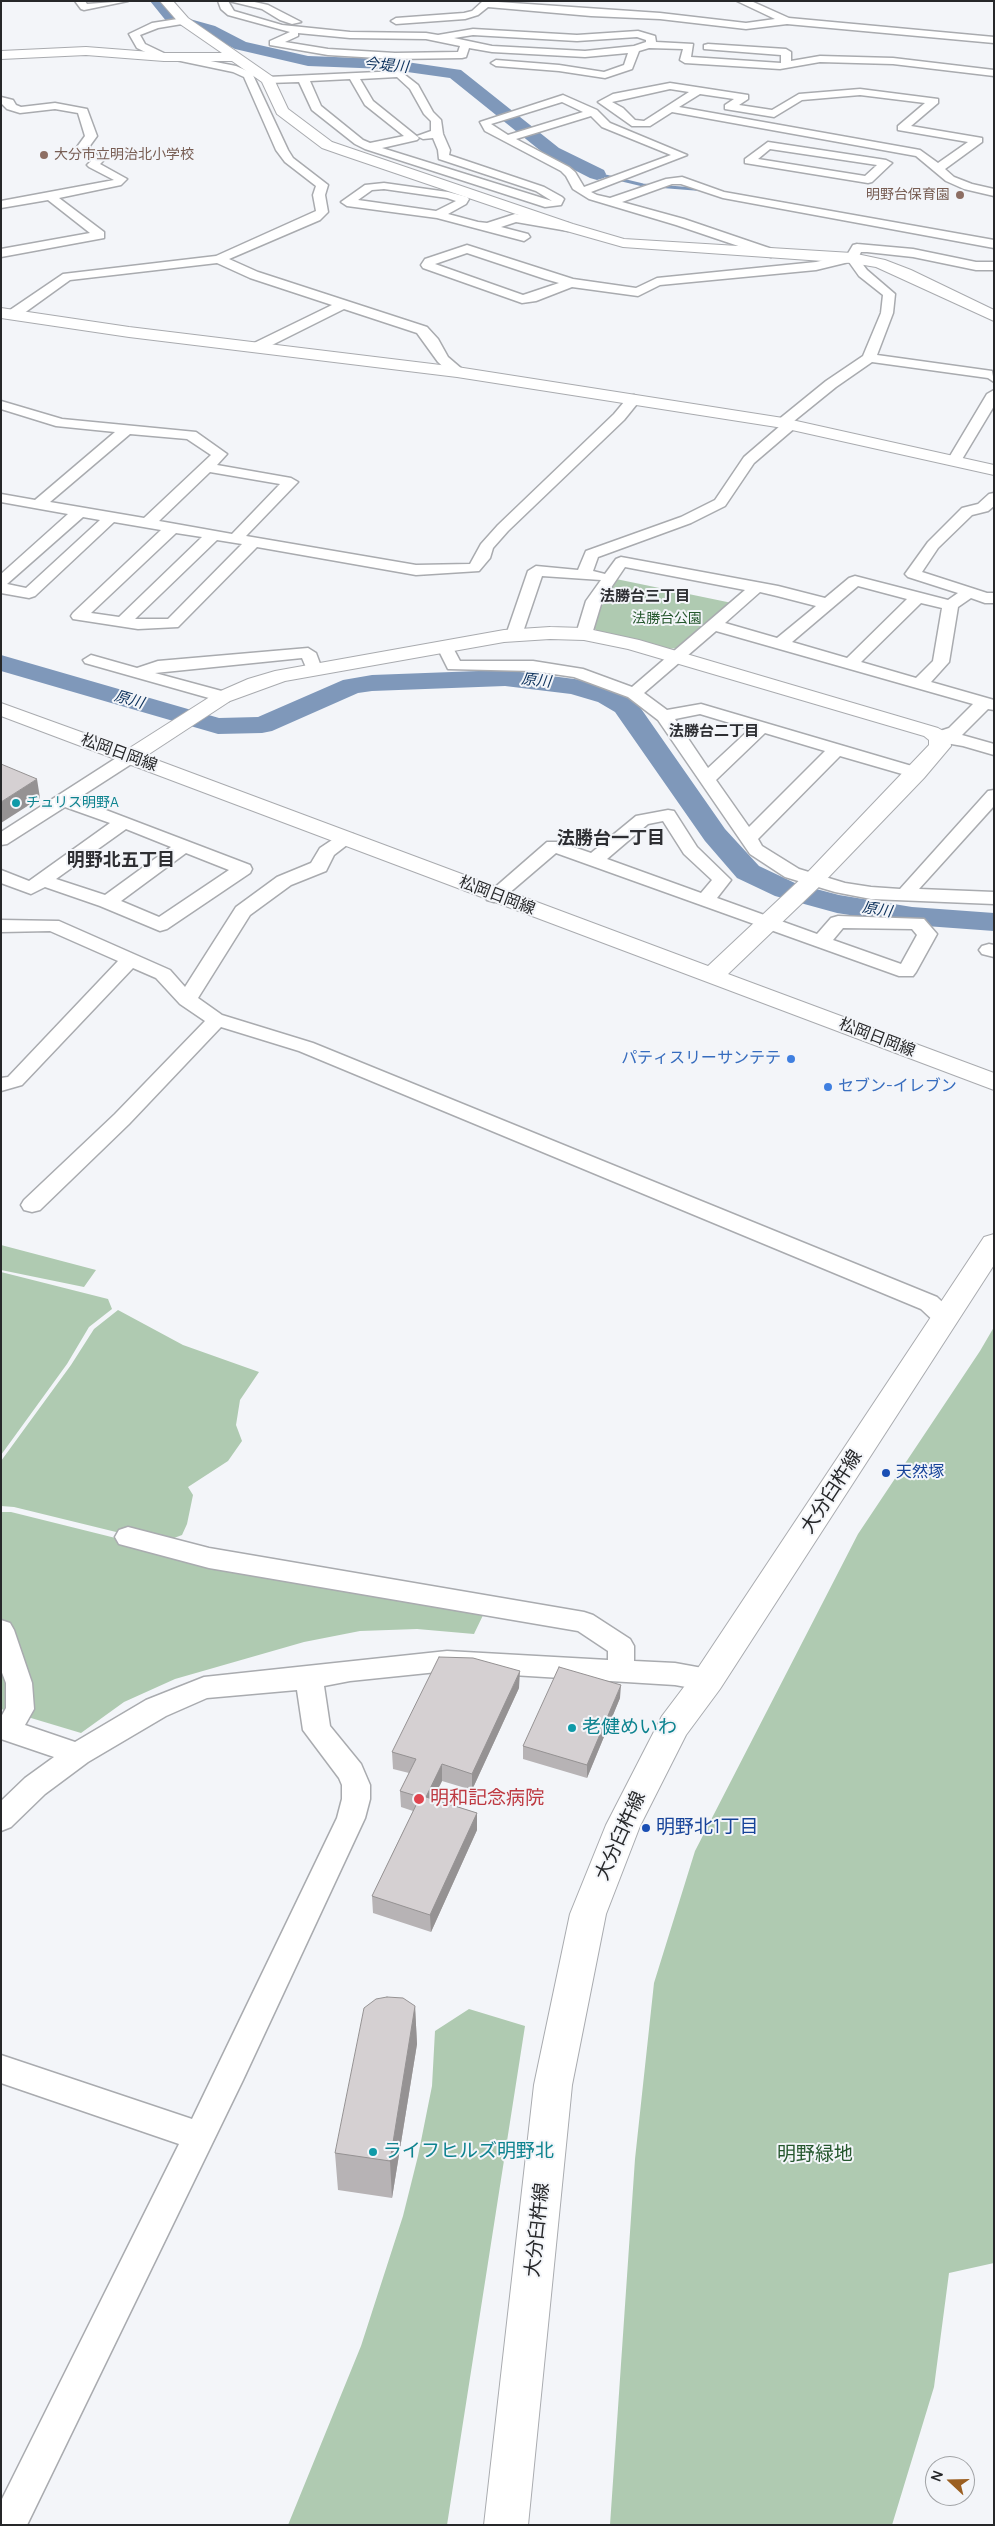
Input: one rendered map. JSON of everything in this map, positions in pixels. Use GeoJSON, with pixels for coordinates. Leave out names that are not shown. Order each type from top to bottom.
{"type":"FeatureCollection","features":[{"type":"Feature","properties":{"kind":"street"},"geometry":{"type":"LineString","coordinates":[[80,1],[84,7],[123,1]]}},
{"type":"Feature","properties":{"kind":"street"},"geometry":{"type":"LineString","coordinates":[[166,1],[184,21],[268,80],[282,111],[327,145],[568,227],[623,243],[852,258],[880,263],[906,272],[994,316]]}},
{"type":"Feature","properties":{"kind":"street"},"geometry":{"type":"LineString","coordinates":[[223,1],[226,9],[244,18],[281,28],[302,31],[439,38],[465,45],[492,49],[585,54],[635,49],[649,45],[786,52],[786,65]]}},
{"type":"Feature","properties":{"kind":"street"},"geometry":{"type":"LineString","coordinates":[[234,1],[265,7],[283,18],[296,22],[342,23]]}},
{"type":"Feature","properties":{"kind":"street"},"geometry":{"type":"LineString","coordinates":[[742,1],[787,21]]}},
{"type":"Feature","properties":{"kind":"street"},"geometry":{"type":"LineString","coordinates":[[388,22],[465,16],[488,2],[592,13],[690,19],[746,26],[787,21],[994,40]]}},
{"type":"Feature","properties":{"kind":"street"},"geometry":{"type":"LineString","coordinates":[[592,13],[583,23],[625,22],[678,25],[690,19]]}},
{"type":"Feature","properties":{"kind":"street"},"geometry":{"type":"LineString","coordinates":[[8,313],[67,278],[219,259],[245,246],[316,217],[322,212],[319,195],[322,185],[289,160],[282,150],[248,75],[236,69],[170,57],[141,46],[134,34],[151,27],[184,21]]}},
{"type":"Feature","properties":{"kind":"street"},"geometry":{"type":"LineString","coordinates":[[302,31],[274,43],[328,52],[395,56],[462,55],[465,45]]}},
{"type":"Feature","properties":{"kind":"street"},"geometry":{"type":"LineString","coordinates":[[439,38],[463,32],[577,38],[638,34],[651,38],[649,45]]}},
{"type":"Feature","properties":{"kind":"street"},"geometry":{"type":"LineString","coordinates":[[689,46],[685,60],[786,65],[820,59],[893,61],[994,73]]}},
{"type":"Feature","properties":{"kind":"street"},"geometry":{"type":"LineString","coordinates":[[492,49],[488,63],[559,68],[605,75],[628,67],[635,49]]}},
{"type":"Feature","properties":{"kind":"street"},"geometry":{"type":"LineString","coordinates":[[1,55],[86,51],[170,57],[234,57]]}},
{"type":"Feature","properties":{"kind":"street"},"geometry":{"type":"LineString","coordinates":[[268,80],[304,80],[400,74],[414,88],[436,120],[437,134],[444,150],[443,157],[540,189],[558,199],[557,203],[550,206],[369,147],[359,142],[316,108],[304,80]]}},
{"type":"Feature","properties":{"kind":"street"},"geometry":{"type":"LineString","coordinates":[[353,76],[369,103],[413,138]]}},
{"type":"Feature","properties":{"kind":"street"},"geometry":{"type":"LineString","coordinates":[[699,90],[650,123],[638,124],[626,119],[619,110],[603,102],[612,97],[668,86],[699,90],[744,96],[729,107],[774,114],[799,97],[808,96],[860,92],[934,101],[902,128],[978,140],[938,168]]}},
{"type":"Feature","properties":{"kind":"street"},"geometry":{"type":"LineString","coordinates":[[583,191],[681,155],[606,125],[593,112],[567,99],[560,98],[484,122],[489,129],[565,169],[583,191],[593,197],[680,222],[770,253]]}},
{"type":"Feature","properties":{"kind":"street"},"geometry":{"type":"LineString","coordinates":[[1,100],[9,102],[10,107],[20,110],[55,106],[83,111],[90,136],[83,147],[97,161],[93,165],[121,179],[117,182],[1,205]]}},
{"type":"Feature","properties":{"kind":"street"},"geometry":{"type":"LineString","coordinates":[[671,109],[920,153],[950,179],[994,193]]}},
{"type":"Feature","properties":{"kind":"street"},"geometry":{"type":"LineString","coordinates":[[508,138],[593,112]]}},
{"type":"Feature","properties":{"kind":"street"},"geometry":{"type":"LineString","coordinates":[[346,152],[437,134]]}},
{"type":"Feature","properties":{"kind":"street"},"geometry":{"type":"LineString","coordinates":[[886,163],[768,145],[750,161],[868,180],[902,149]]}},
{"type":"Feature","properties":{"kind":"street"},"geometry":{"type":"LineString","coordinates":[[610,202],[670,180],[682,180],[723,195],[994,244]]}},
{"type":"Feature","properties":{"kind":"street"},"geometry":{"type":"LineString","coordinates":[[438,215],[462,202],[463,199],[384,186],[369,187],[347,202],[438,215],[524,237]]}},
{"type":"Feature","properties":{"kind":"street"},"geometry":{"type":"LineString","coordinates":[[1,253],[100,235],[50,196]]}},
{"type":"Feature","properties":{"kind":"street"},"geometry":{"type":"LineString","coordinates":[[488,227],[515,218],[568,227]]}},
{"type":"Feature","properties":{"kind":"street"},"geometry":{"type":"LineString","coordinates":[[852,258],[857,248],[867,248],[913,253],[976,266],[994,266]]}},
{"type":"Feature","properties":{"kind":"street"},"geometry":{"type":"LineString","coordinates":[[571,283],[532,298],[522,299],[430,267],[427,264],[459,250],[467,249],[571,283],[638,292],[657,282],[816,266],[852,258]]}},
{"type":"Feature","properties":{"kind":"street"},"geometry":{"type":"LineString","coordinates":[[584,575],[591,554],[686,520],[720,503],[749,460],[830,384],[869,358],[888,314],[890,299],[885,289],[863,273],[852,258]]}},
{"type":"Feature","properties":{"kind":"street"},"geometry":{"type":"LineString","coordinates":[[219,259],[254,275],[422,330],[433,342],[443,359],[457,372]]}},
{"type":"Feature","properties":{"kind":"street"},"geometry":{"type":"LineString","coordinates":[[256,347],[343,304]]}},
{"type":"Feature","properties":{"kind":"street"},"geometry":{"type":"LineString","coordinates":[[8,313],[129,332],[457,372],[634,399],[787,424],[994,470]]}},
{"type":"Feature","properties":{"kind":"street"},"geometry":{"type":"LineString","coordinates":[[869,358],[992,375],[994,378]]}},
{"type":"Feature","properties":{"kind":"street"},"geometry":{"type":"LineString","coordinates":[[954,461],[994,394]]}},
{"type":"Feature","properties":{"kind":"street"},"geometry":{"type":"LineString","coordinates":[[1,498],[416,570],[474,568],[482,558],[486,547],[503,528],[620,417],[634,399]]}},
{"type":"Feature","properties":{"kind":"street"},"geometry":{"type":"LineString","coordinates":[[1,405],[62,423],[191,435],[220,454],[147,524]]}},
{"type":"Feature","properties":{"kind":"street"},"geometry":{"type":"LineString","coordinates":[[38,505],[126,430]]}},
{"type":"Feature","properties":{"kind":"street"},"geometry":{"type":"LineString","coordinates":[[206,468],[291,482],[235,539]]}},
{"type":"Feature","properties":{"kind":"street"},"geometry":{"type":"LineString","coordinates":[[994,497],[984,508],[967,511],[933,545],[913,574],[985,598],[994,598]]}},
{"type":"Feature","properties":{"kind":"street"},"geometry":{"type":"LineString","coordinates":[[1,582],[79,512]]}},
{"type":"Feature","properties":{"kind":"street"},"geometry":{"type":"LineString","coordinates":[[1,588],[29,593],[111,517]]}},
{"type":"Feature","properties":{"kind":"street"},"geometry":{"type":"LineString","coordinates":[[172,528],[79,616],[123,622],[172,624],[254,542]]}},
{"type":"Feature","properties":{"kind":"street"},"geometry":{"type":"LineString","coordinates":[[123,622],[212,535]]}},
{"type":"Feature","properties":{"kind":"street"},"geometry":{"type":"LineString","coordinates":[[584,634],[594,601],[621,562],[757,588],[828,604]]}},
{"type":"Feature","properties":{"kind":"street"},"geometry":{"type":"LineString","coordinates":[[514,635],[536,571],[611,577]]}},
{"type":"Feature","properties":{"kind":"street"},"geometry":{"type":"LineString","coordinates":[[780,644],[855,581],[950,606]]}},
{"type":"Feature","properties":{"kind":"street"},"geometry":{"type":"LineString","coordinates":[[634,693],[757,588]]}},
{"type":"Feature","properties":{"kind":"street"},"geometry":{"type":"LineString","coordinates":[[919,684],[941,662],[950,606],[970,592]]}},
{"type":"Feature","properties":{"kind":"street"},"geometry":{"type":"LineString","coordinates":[[850,664],[918,597]]}},
{"type":"Feature","properties":{"kind":"street"},"geometry":{"type":"LineString","coordinates":[[713,625],[989,703]]}},
{"type":"Feature","properties":{"kind":"street"},"geometry":{"type":"LineString","coordinates":[[1,840],[205,708],[223,697],[255,683],[314,669],[514,635],[584,634],[676,657],[931,732],[940,737],[966,741],[994,750]]}},
{"type":"Feature","properties":{"kind":"street"},"geometry":{"type":"LineString","coordinates":[[444,647],[454,666],[533,666],[577,673],[634,693],[664,716],[756,850],[776,865],[810,883],[859,891],[994,898]]}},
{"type":"Feature","properties":{"kind":"street"},"geometry":{"type":"LineString","coordinates":[[138,673],[158,666],[308,653],[314,669]]}},
{"type":"Feature","properties":{"kind":"street"},"geometry":{"type":"LineString","coordinates":[[91,660],[223,697]]}},
{"type":"Feature","properties":{"kind":"street"},"geometry":{"type":"LineString","coordinates":[[940,737],[955,732],[989,703]]}},
{"type":"Feature","properties":{"kind":"street","name":"松岡日岡線"},"geometry":{"type":"LineString","coordinates":[[1,709],[347,838],[494,896],[994,1082]]}},
{"type":"Feature","properties":{"kind":"street"},"geometry":{"type":"LineString","coordinates":[[664,716],[701,709],[916,773]]}},
{"type":"Feature","properties":{"kind":"street"},"geometry":{"type":"LineString","coordinates":[[707,779],[762,727]]}},
{"type":"Feature","properties":{"kind":"street"},"geometry":{"type":"LineString","coordinates":[[712,976],[810,883],[916,773],[940,746],[940,737]]}},
{"type":"Feature","properties":{"kind":"street"},"geometry":{"type":"LineString","coordinates":[[748,839],[836,749]]}},
{"type":"Feature","properties":{"kind":"street"},"geometry":{"type":"LineString","coordinates":[[905,894],[994,795]]}},
{"type":"Feature","properties":{"kind":"street"},"geometry":{"type":"LineString","coordinates":[[42,880],[106,902],[160,925],[243,869],[63,800]]}},
{"type":"Feature","properties":{"kind":"street"},"geometry":{"type":"LineString","coordinates":[[593,861],[642,820],[668,815],[690,850],[722,880],[704,900]]}},
{"type":"Feature","properties":{"kind":"street"},"geometry":{"type":"LineString","coordinates":[[1,876],[31,888],[124,822]]}},
{"type":"Feature","properties":{"kind":"street"},"geometry":{"type":"LineString","coordinates":[[187,1000],[243,911],[284,881],[319,867],[326,852],[347,838]]}},
{"type":"Feature","properties":{"kind":"street"},"geometry":{"type":"LineString","coordinates":[[106,902],[184,846]]}},
{"type":"Feature","properties":{"kind":"street"},"geometry":{"type":"LineString","coordinates":[[494,896],[553,846],[593,861],[767,922],[821,942],[906,972],[927,934],[916,923],[838,922],[821,942]]}},
{"type":"Feature","properties":{"kind":"street"},"geometry":{"type":"LineString","coordinates":[[1,926],[52,925],[163,974],[187,1000],[217,1020],[306,1047],[929,1303],[946,1319]]}},
{"type":"Feature","properties":{"kind":"street"},"geometry":{"type":"LineString","coordinates":[[1,1085],[15,1081],[131,959]]}},
{"type":"Feature","properties":{"kind":"street"},"geometry":{"type":"LineString","coordinates":[[32,1205],[122,1119],[217,1020]]}},
{"type":"Feature","properties":{"kind":"street","name":"大分臼杵線"},"geometry":{"type":"LineString","coordinates":[[506,2525],[554,2085],[588,1914],[623,1825],[674,1726],[708,1680],[994,1243]]}},
{"type":"Feature","properties":{"kind":"street"},"geometry":{"type":"LineString","coordinates":[[128,1537],[209,1558],[584,1622],[621,1646],[621,1672]]}},
{"type":"Feature","properties":{"kind":"street"},"geometry":{"type":"LineString","coordinates":[[1,1630],[19,1682],[20,1709],[5,1729],[78,1754]]}},
{"type":"Feature","properties":{"kind":"street"},"geometry":{"type":"LineString","coordinates":[[1,1819],[35,1786],[78,1754],[156,1708],[204,1688],[309,1678],[350,1670],[447,1661],[494,1662],[621,1672],[675,1674],[708,1680]]}},
{"type":"Feature","properties":{"kind":"street"},"geometry":{"type":"LineString","coordinates":[[8,2525],[199,2136],[351,1818],[356,1799],[356,1785],[350,1772],[317,1730],[309,1678]]}},
{"type":"Feature","properties":{"kind":"street"},"geometry":{"type":"LineString","coordinates":[[1,2069],[199,2136]]}},
{"type":"Feature","properties":{"kind":"green space","name":"法勝台公園"},"geometry":{"type":"Polygon","coordinates":[[[616,579],[732,603],[679,648],[668,649],[597,631],[592,626],[595,612],[616,579]]]}},
{"type":"Feature","properties":{"kind":"green space"},"geometry":{"type":"Polygon","coordinates":[[[1,1245],[96,1270],[84,1287],[1,1270],[1,1245]]]}},
{"type":"Feature","properties":{"kind":"green space"},"geometry":{"type":"Polygon","coordinates":[[[1,1272],[108,1299],[112,1309],[89,1327],[67,1364],[1,1455],[1,1272]]]}},
{"type":"Feature","properties":{"kind":"green space"},"geometry":{"type":"Polygon","coordinates":[[[118,1310],[183,1345],[259,1372],[240,1400],[236,1425],[242,1441],[228,1461],[188,1487],[193,1495],[187,1524],[182,1535],[161,1543],[14,1507],[1,1506],[1,1461],[71,1365],[94,1329],[118,1310]]]}},
{"type":"Feature","properties":{"kind":"green space","name":"明野緑地"},"geometry":{"type":"Polygon","coordinates":[[[994,1327],[994,2263],[949,2273],[934,2387],[892,2525],[610,2525],[635,2159],[654,1983],[695,1851],[858,1534],[994,1327]]]}},
{"type":"Feature","properties":{"kind":"green space"},"geometry":{"type":"Polygon","coordinates":[[[1,1512],[11,1512],[208,1561],[485,1611],[474,1634],[417,1629],[360,1631],[304,1642],[175,1679],[124,1702],[81,1733],[1,1709],[1,1512]]]}},
{"type":"Feature","properties":{"kind":"green space"},"geometry":{"type":"Polygon","coordinates":[[[469,2009],[525,2026],[447,2525],[288,2525],[361,2346],[403,2216],[418,2156],[432,2086],[435,2031],[469,2009]]]}},
{"type":"Feature","properties":{"kind":"building"},"geometry":{"type":"Polygon","coordinates":[[[1,764],[37,779],[1,802],[1,764]]]}},
{"type":"Feature","properties":{"kind":"building","name":"明和記念病院"},"geometry":{"type":"Polygon","coordinates":[[[439,1657],[473,1658],[520,1671],[472,1774],[442,1764],[426,1797],[477,1813],[430,1915],[372,1896],[420,1797],[400,1791],[416,1759],[392,1752],[439,1657]]]}},
{"type":"Feature","properties":{"kind":"building","name":"老健めいわ"},"geometry":{"type":"Polygon","coordinates":[[[559,1667],[621,1685],[587,1765],[523,1746],[559,1667]]]}},
{"type":"Feature","properties":{"kind":"building","name":"ライフヒルズ明野北"},"geometry":{"type":"Polygon","coordinates":[[[387,1997],[403,1998],[415,2006],[390,2161],[335,2153],[364,2008],[376,1999],[387,1997]]]}},
{"type":"Feature","properties":{"kind":"waterway","name":"今堤川"},"geometry":{"type":"LineString","coordinates":[[158,1],[173,19],[209,29],[241,46],[308,61],[386,64],[455,74],[553,152],[597,174]]}},
{"type":"Feature","properties":{"kind":"waterway"},"geometry":{"type":"LineString","coordinates":[[597,174],[643,185],[707,190]]}},
{"type":"Feature","properties":{"kind":"waterway","name":"原川"},"geometry":{"type":"LineString","coordinates":[[1,663],[218,726],[262,725],[352,686],[372,683],[505,678],[573,686],[608,696],[625,706],[715,835],[748,872],[786,890],[837,904],[912,916],[994,922]]}},
{"type":"Feature","properties":{"kind":"place","name":"大分市立明治北小学校"},"geometry":{"type":"Point","coordinates":[44,155]}},
{"type":"Feature","properties":{"kind":"place","name":"明野台保育園"},"geometry":{"type":"Point","coordinates":[960,195]}},
{"type":"Feature","properties":{"kind":"place","name":"チュリス明野A"},"geometry":{"type":"Point","coordinates":[16,803]}},
{"type":"Feature","properties":{"kind":"place","name":"パティスリーサンテテ"},"geometry":{"type":"Point","coordinates":[791,1059]}},
{"type":"Feature","properties":{"kind":"place","name":"セブン-イレブン"},"geometry":{"type":"Point","coordinates":[828,1087]}},
{"type":"Feature","properties":{"kind":"place","name":"天然塚"},"geometry":{"type":"Point","coordinates":[886,1473]}},
{"type":"Feature","properties":{"kind":"place","name":"老健めいわ"},"geometry":{"type":"Point","coordinates":[572,1728]}},
{"type":"Feature","properties":{"kind":"place","name":"明和記念病院"},"geometry":{"type":"Point","coordinates":[419,1799]}},
{"type":"Feature","properties":{"kind":"place","name":"明野北1丁目"},"geometry":{"type":"Point","coordinates":[646,1828]}},
{"type":"Feature","properties":{"kind":"place","name":"ライフヒルズ明野北"},"geometry":{"type":"Point","coordinates":[373,2152]}},
{"type":"Feature","properties":{"kind":"district","name":"法勝台三丁目"},"geometry":{"type":"Point","coordinates":[645,597]}},
{"type":"Feature","properties":{"kind":"district","name":"法勝台二丁目"},"geometry":{"type":"Point","coordinates":[714,732]}},
{"type":"Feature","properties":{"kind":"district","name":"法勝台一丁目"},"geometry":{"type":"Point","coordinates":[611,839]}},
{"type":"Feature","properties":{"kind":"district","name":"明野北五丁目"},"geometry":{"type":"Point","coordinates":[121,861]}}]}
